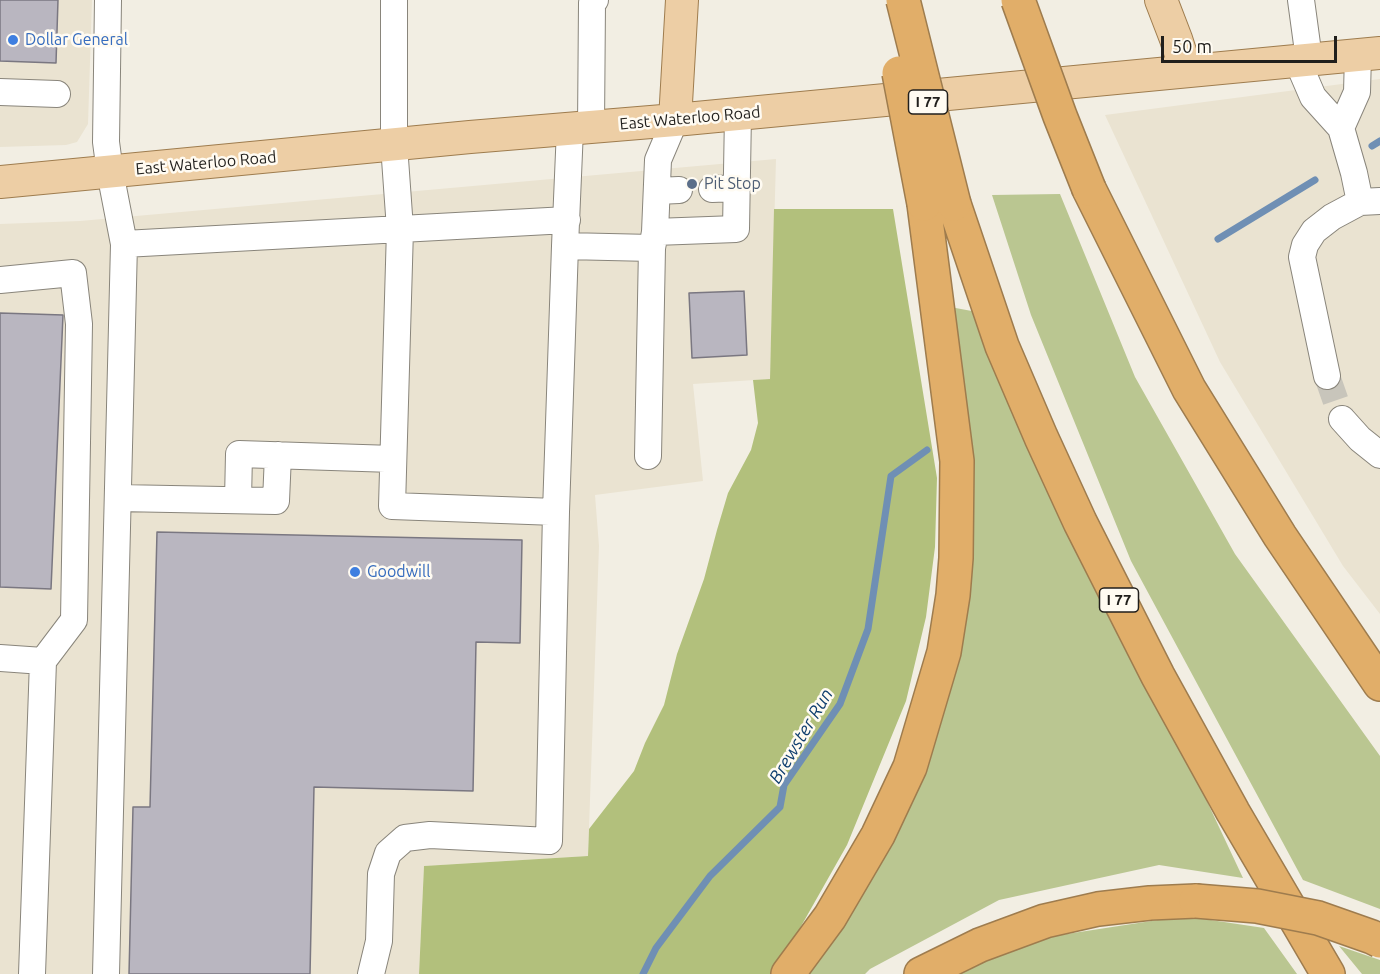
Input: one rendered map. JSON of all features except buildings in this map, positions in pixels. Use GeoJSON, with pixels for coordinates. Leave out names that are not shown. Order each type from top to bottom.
{"type":"FeatureCollection","features":[{"type":"Feature","properties":{"kind":"highway"},"geometry":{"type":"LineString","coordinates":[[788,974],[831,917],[878,835],[910,767],[944,652],[953,595],[957,461],[939,204],[886,0]]}},
{"type":"Feature","properties":{"kind":"highway","name":"I 77"},"geometry":{"type":"LineString","coordinates":[[903,0],[939,204],[1080,522],[1158,676],[1233,812],[1328,974]]}},
{"type":"Feature","properties":{"kind":"highway"},"geometry":{"type":"LineString","coordinates":[[1018,0],[1089,189],[1189,389],[1280,536],[1378,681]]}},
{"type":"Feature","properties":{"kind":"highway"},"geometry":{"type":"LineString","coordinates":[[921,974],[980,945],[1045,921],[1098,909],[1150,903],[1196,901],[1257,906],[1318,918],[1380,941]]}},
{"type":"Feature","properties":{"kind":"main road"},"geometry":{"type":"LineString","coordinates":[[675,120],[682,0]]}},
{"type":"Feature","properties":{"kind":"main road"},"geometry":{"type":"LineString","coordinates":[[1161,0],[1186,70]]}},
{"type":"Feature","properties":{"kind":"main road","name":"East Waterloo Road"},"geometry":{"type":"LineString","coordinates":[[0,182],[1369,54]]}},
{"type":"Feature","properties":{"kind":"street"},"geometry":{"type":"LineString","coordinates":[[106,974],[124,244],[106,142],[108,0]]}},
{"type":"Feature","properties":{"kind":"street"},"geometry":{"type":"LineString","coordinates":[[394,0],[394,145],[400,229],[392,506],[556,512]]}},
{"type":"Feature","properties":{"kind":"street"},"geometry":{"type":"LineString","coordinates":[[371,974],[379,941],[381,874],[388,853],[405,838],[430,835],[549,841],[564,246],[580,128],[592,3],[595,0]]}},
{"type":"Feature","properties":{"kind":"street"},"geometry":{"type":"LineString","coordinates":[[1301,0],[1303,59],[1313,97],[1341,128],[1354,172],[1370,202],[1332,217],[1314,231],[1305,245],[1302,257],[1327,376]]}},
{"type":"Feature","properties":{"kind":"street"},"geometry":{"type":"LineString","coordinates":[[1341,128],[1357,92],[1369,54]]}},
{"type":"Feature","properties":{"kind":"street"},"geometry":{"type":"LineString","coordinates":[[0,92],[57,94]]}},
{"type":"Feature","properties":{"kind":"street"},"geometry":{"type":"LineString","coordinates":[[564,246],[653,240],[736,229],[738,114]]}},
{"type":"Feature","properties":{"kind":"street"},"geometry":{"type":"LineString","coordinates":[[648,456],[653,240],[668,191],[658,160],[675,120]]}},
{"type":"Feature","properties":{"kind":"street"},"geometry":{"type":"LineString","coordinates":[[712,189],[737,188]]}},
{"type":"Feature","properties":{"kind":"street"},"geometry":{"type":"LineString","coordinates":[[124,244],[567,220]]}},
{"type":"Feature","properties":{"kind":"street"},"geometry":{"type":"LineString","coordinates":[[0,280],[73,273],[80,324],[74,620],[44,661],[32,974]]}},
{"type":"Feature","properties":{"kind":"street"},"geometry":{"type":"LineString","coordinates":[[1342,419],[1359,438],[1380,455]]}},
{"type":"Feature","properties":{"kind":"street"},"geometry":{"type":"LineString","coordinates":[[238,500],[239,454],[393,459]]}},
{"type":"Feature","properties":{"kind":"street"},"geometry":{"type":"LineString","coordinates":[[118,498],[276,501],[278,455]]}},
{"type":"Feature","properties":{"kind":"street"},"geometry":{"type":"LineString","coordinates":[[0,658],[44,661]]}},
{"type":"Feature","properties":{"kind":"shaded area"},"geometry":{"type":"Polygon","coordinates":[[[0,0],[92,0],[88,124],[77,142],[66,145],[0,147],[0,0]]]}},
{"type":"Feature","properties":{"kind":"shaded area"},"geometry":{"type":"Polygon","coordinates":[[[1380,79],[1380,614],[1343,566],[1220,362],[1105,115],[1380,79]]]}},
{"type":"Feature","properties":{"kind":"shaded area"},"geometry":{"type":"Polygon","coordinates":[[[776,159],[770,379],[693,384],[703,481],[595,495],[599,546],[588,856],[424,866],[419,974],[0,974],[0,224],[80,221],[776,159]]]}},
{"type":"Feature","properties":{"kind":"green space"},"geometry":{"type":"Polygon","coordinates":[[[1060,194],[1135,377],[1235,554],[1380,756],[1380,909],[1303,880],[1131,561],[1031,315],[992,195],[1060,194]]]}},
{"type":"Feature","properties":{"kind":"green space"},"geometry":{"type":"Polygon","coordinates":[[[774,209],[893,209],[937,478],[935,547],[926,617],[906,701],[847,845],[774,974],[419,974],[424,866],[588,856],[589,829],[634,771],[664,705],[677,654],[704,579],[728,493],[751,450],[758,423],[753,380],[770,379],[774,209]]]}},
{"type":"Feature","properties":{"kind":"green space"},"geometry":{"type":"Polygon","coordinates":[[[945,306],[977,312],[1243,878],[1159,865],[999,900],[870,969],[865,974],[802,974],[943,714],[945,306]]]}},
{"type":"Feature","properties":{"kind":"green space"},"geometry":{"type":"Polygon","coordinates":[[[1184,916],[1264,928],[1297,974],[948,974],[1021,941],[1184,916]]]}},
{"type":"Feature","properties":{"kind":"green space"},"geometry":{"type":"Polygon","coordinates":[[[1339,946],[1380,960],[1380,974],[1362,974],[1339,946]]]}},
{"type":"Feature","properties":{"kind":"waterway","name":"Brewster Run"},"geometry":{"type":"LineString","coordinates":[[1372,146],[1380,141]]}},
{"type":"Feature","properties":{"kind":"waterway","name":"Brewster Run"},"geometry":{"type":"LineString","coordinates":[[1218,239],[1315,180]]}},
{"type":"Feature","properties":{"kind":"waterway","name":"Brewster Run"},"geometry":{"type":"LineString","coordinates":[[643,974],[656,948],[710,876],[780,807],[784,785],[840,704],[868,629],[891,476],[927,450]]}},
{"type":"Feature","properties":{"kind":"tunnel"},"geometry":{"type":"LineString","coordinates":[[1327,376],[1342,419]]}},
{"type":"Feature","properties":{"kind":"place","name":"Dollar General"},"geometry":{"type":"Point","coordinates":[13,40]}},
{"type":"Feature","properties":{"kind":"place","name":"Pit Stop"},"geometry":{"type":"Point","coordinates":[692,184]}},
{"type":"Feature","properties":{"kind":"place","name":"Goodwill"},"geometry":{"type":"Point","coordinates":[355,572]}}]}
